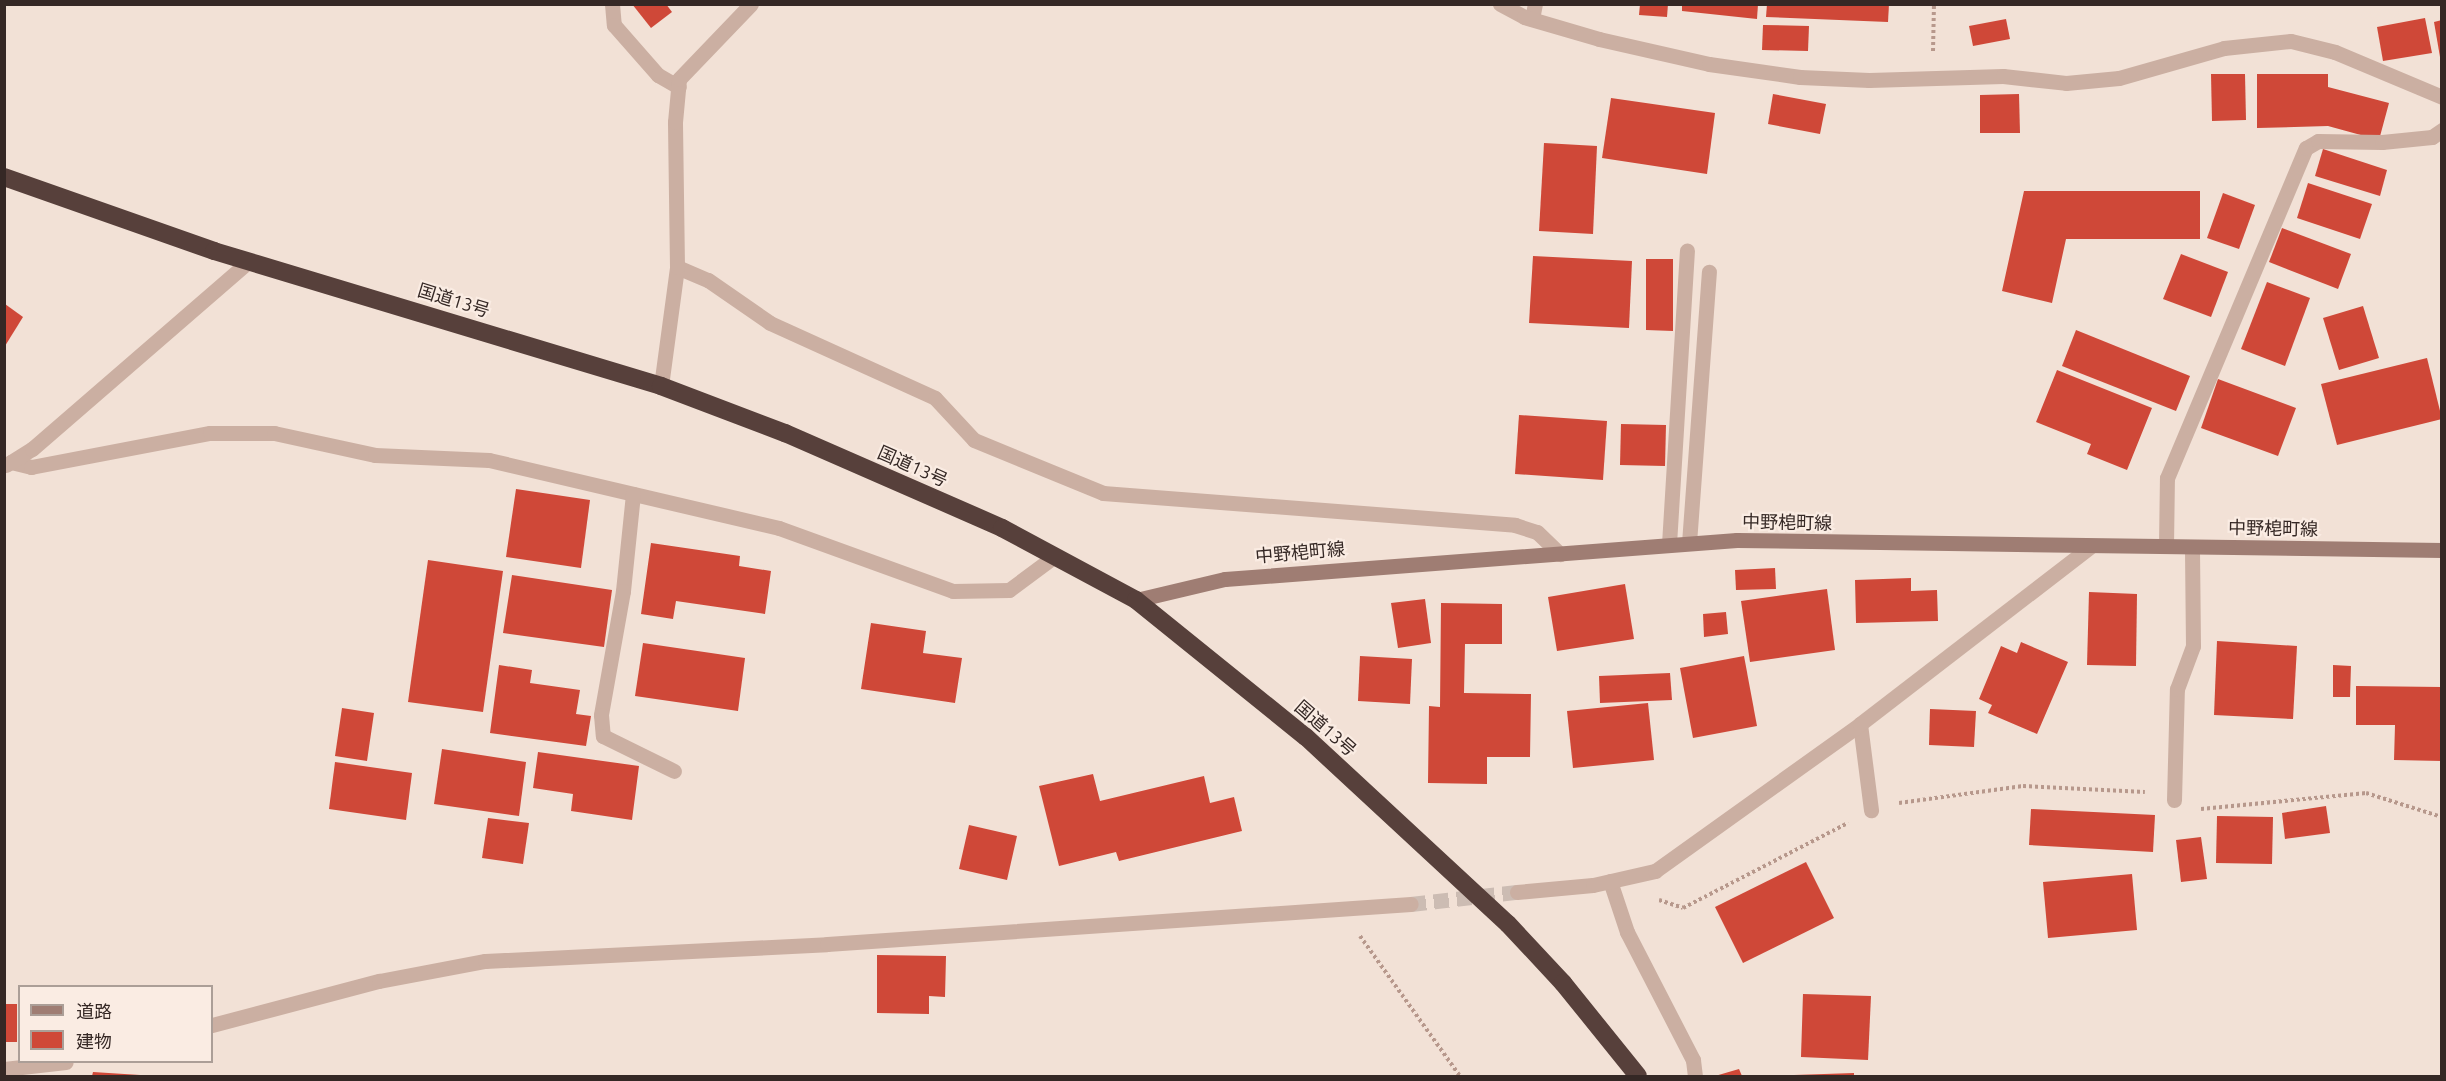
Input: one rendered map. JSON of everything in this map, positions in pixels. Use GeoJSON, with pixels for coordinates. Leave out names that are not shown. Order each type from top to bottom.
{"type":"FeatureCollection","features":[{"type":"Feature","properties":{"kind":"highway","name":"国道13号"},"geometry":{"type":"LineString","coordinates":[[4,177],[249,261],[661,386],[785,433],[1002,528],[1136,600],[1306,737],[1508,924],[1563,983],[1638,1077]]}},
{"type":"Feature","properties":{"kind":"main road","name":"中野梍町線"},"geometry":{"type":"LineString","coordinates":[[1136,600],[1225,579],[1350,567],[1560,555],[1689,543],[2442,550]]}},
{"type":"Feature","properties":{"kind":"street"},"geometry":{"type":"LineString","coordinates":[[612,4],[614,25],[658,75],[679,87]]}},
{"type":"Feature","properties":{"kind":"street"},"geometry":{"type":"LineString","coordinates":[[661,386],[677,267],[675,122],[679,79],[752,4]]}},
{"type":"Feature","properties":{"kind":"street"},"geometry":{"type":"LineString","coordinates":[[1500,4],[1709,64],[1800,77],[1869,80],[1933,76],[2003,76],[2066,83],[2119,78],[2224,48],[2291,40],[2335,52],[2442,97]]}},
{"type":"Feature","properties":{"kind":"street"},"geometry":{"type":"LineString","coordinates":[[2166,546],[2167,478],[2306,148],[2318,141],[2382,141],[2432,137],[2442,130]]}},
{"type":"Feature","properties":{"kind":"street"},"geometry":{"type":"LineString","coordinates":[[1669,544],[1686,251]]}},
{"type":"Feature","properties":{"kind":"street"},"geometry":{"type":"LineString","coordinates":[[8,464],[32,449],[249,261]]}},
{"type":"Feature","properties":{"kind":"street"},"geometry":{"type":"LineString","coordinates":[[677,267],[708,280],[770,323],[935,398],[974,440],[1103,493],[1515,525],[1537,532],[1560,555]]}},
{"type":"Feature","properties":{"kind":"street"},"geometry":{"type":"LineString","coordinates":[[1689,543],[1709,272]]}},
{"type":"Feature","properties":{"kind":"street"},"geometry":{"type":"LineString","coordinates":[[8,464],[31,467],[210,433],[273,433],[375,455],[489,460],[779,528],[952,591],[1009,590],[1055,556]]}},
{"type":"Feature","properties":{"kind":"street"},"geometry":{"type":"LineString","coordinates":[[633,494],[623,591],[601,715],[603,736],[674,771]]}},
{"type":"Feature","properties":{"kind":"street"},"geometry":{"type":"LineString","coordinates":[[1517,892],[1610,881],[1655,871],[1860,724],[2091,546]]}},
{"type":"Feature","properties":{"kind":"street"},"geometry":{"type":"LineString","coordinates":[[2174,800],[2177,689],[2193,646],[2192,547]]}},
{"type":"Feature","properties":{"kind":"street"},"geometry":{"type":"LineString","coordinates":[[1860,724],[1871,810]]}},
{"type":"Feature","properties":{"kind":"street"},"geometry":{"type":"LineString","coordinates":[[1610,881],[1627,932],[1645,974],[1693,1060],[1695,1077]]}},
{"type":"Feature","properties":{"kind":"street"},"geometry":{"type":"LineString","coordinates":[[213,1025],[379,981],[484,961],[827,944],[1411,904]]}},
{"type":"Feature","properties":{"kind":"street"},"geometry":{"type":"LineString","coordinates":[[4,1070],[58,1063]]}},
{"type":"Feature","properties":{"kind":"path"},"geometry":{"type":"LineString","coordinates":[[1933,76],[1934,4]]}},
{"type":"Feature","properties":{"kind":"path"},"geometry":{"type":"LineString","coordinates":[[1629,877],[1634,888],[1683,908],[1871,810],[2023,786],[2159,793],[2204,809],[2366,793],[2442,817]]}},
{"type":"Feature","properties":{"kind":"path"},"geometry":{"type":"LineString","coordinates":[[1340,909],[1460,1077]]}},
{"type":"Feature","properties":{"kind":"building"},"geometry":{"type":"Polygon","coordinates":[[[632,4],[666,4],[672,12],[651,28],[632,4]]]}},
{"type":"Feature","properties":{"kind":"building"},"geometry":{"type":"Polygon","coordinates":[[[1640,4],[1668,4],[1667,17],[1639,15],[1640,4]]]}},
{"type":"Feature","properties":{"kind":"building"},"geometry":{"type":"Polygon","coordinates":[[[1682,4],[1758,4],[1757,19],[1682,11],[1682,4]]]}},
{"type":"Feature","properties":{"kind":"building"},"geometry":{"type":"Polygon","coordinates":[[[1767,4],[1889,4],[1888,22],[1766,17],[1767,4]]]}},
{"type":"Feature","properties":{"kind":"building"},"geometry":{"type":"Polygon","coordinates":[[[2425,18],[2432,53],[2383,61],[2377,27],[2425,18]]]}},
{"type":"Feature","properties":{"kind":"building"},"geometry":{"type":"Polygon","coordinates":[[[2006,19],[2010,39],[1973,46],[1969,26],[2006,19]]]}},
{"type":"Feature","properties":{"kind":"building"},"geometry":{"type":"Polygon","coordinates":[[[2442,20],[2442,57],[2440,57],[2434,22],[2442,20]]]}},
{"type":"Feature","properties":{"kind":"building"},"geometry":{"type":"Polygon","coordinates":[[[1763,25],[1809,26],[1808,51],[1762,50],[1763,25]]]}},
{"type":"Feature","properties":{"kind":"building"},"geometry":{"type":"Polygon","coordinates":[[[2211,74],[2245,74],[2246,120],[2212,121],[2211,74]]]}},
{"type":"Feature","properties":{"kind":"building"},"geometry":{"type":"Polygon","coordinates":[[[2257,74],[2328,74],[2328,87],[2389,103],[2379,140],[2328,126],[2257,128],[2257,74]]]}},
{"type":"Feature","properties":{"kind":"building"},"geometry":{"type":"Polygon","coordinates":[[[1773,94],[1826,104],[1820,134],[1768,124],[1773,94]]]}},
{"type":"Feature","properties":{"kind":"building"},"geometry":{"type":"Polygon","coordinates":[[[2019,94],[2020,133],[1980,133],[1980,95],[2019,94]]]}},
{"type":"Feature","properties":{"kind":"building"},"geometry":{"type":"Polygon","coordinates":[[[1611,98],[1715,113],[1707,174],[1602,158],[1611,98]]]}},
{"type":"Feature","properties":{"kind":"building"},"geometry":{"type":"Polygon","coordinates":[[[1544,143],[1597,146],[1593,234],[1539,231],[1544,143]]]}},
{"type":"Feature","properties":{"kind":"building"},"geometry":{"type":"Polygon","coordinates":[[[2323,149],[2387,170],[2380,196],[2315,176],[2323,149]]]}},
{"type":"Feature","properties":{"kind":"building"},"geometry":{"type":"Polygon","coordinates":[[[2308,183],[2372,204],[2360,239],[2297,218],[2308,183]]]}},
{"type":"Feature","properties":{"kind":"building"},"geometry":{"type":"Polygon","coordinates":[[[2024,191],[2200,191],[2200,239],[2066,239],[2052,303],[2002,291],[2024,191]]]}},
{"type":"Feature","properties":{"kind":"building"},"geometry":{"type":"Polygon","coordinates":[[[2223,193],[2255,205],[2239,249],[2207,238],[2223,193]]]}},
{"type":"Feature","properties":{"kind":"building"},"geometry":{"type":"Polygon","coordinates":[[[2282,228],[2351,254],[2338,289],[2269,262],[2282,228]]]}},
{"type":"Feature","properties":{"kind":"building"},"geometry":{"type":"Polygon","coordinates":[[[2181,254],[2228,272],[2211,317],[2163,299],[2181,254]]]}},
{"type":"Feature","properties":{"kind":"building"},"geometry":{"type":"Polygon","coordinates":[[[1533,256],[1632,261],[1629,328],[1529,323],[1533,256]]]}},
{"type":"Feature","properties":{"kind":"building"},"geometry":{"type":"Polygon","coordinates":[[[1646,259],[1673,259],[1673,331],[1646,330],[1646,259]]]}},
{"type":"Feature","properties":{"kind":"building"},"geometry":{"type":"Polygon","coordinates":[[[2267,282],[2310,298],[2285,366],[2241,349],[2267,282]]]}},
{"type":"Feature","properties":{"kind":"building"},"geometry":{"type":"Polygon","coordinates":[[[5,304],[23,317],[5,346],[5,304]]]}},
{"type":"Feature","properties":{"kind":"building"},"geometry":{"type":"Polygon","coordinates":[[[2363,306],[2379,358],[2339,370],[2323,318],[2363,306]]]}},
{"type":"Feature","properties":{"kind":"building"},"geometry":{"type":"Polygon","coordinates":[[[2076,330],[2190,376],[2176,411],[2062,366],[2076,330]]]}},
{"type":"Feature","properties":{"kind":"building"},"geometry":{"type":"Polygon","coordinates":[[[2427,358],[2442,419],[2337,445],[2321,384],[2427,358]]]}},
{"type":"Feature","properties":{"kind":"building"},"geometry":{"type":"Polygon","coordinates":[[[2057,370],[2152,408],[2127,470],[2087,454],[2091,444],[2036,422],[2057,370]]]}},
{"type":"Feature","properties":{"kind":"building"},"geometry":{"type":"Polygon","coordinates":[[[2218,379],[2296,408],[2278,456],[2201,428],[2218,379]]]}},
{"type":"Feature","properties":{"kind":"building"},"geometry":{"type":"Polygon","coordinates":[[[1519,415],[1607,421],[1603,480],[1515,474],[1519,415]]]}},
{"type":"Feature","properties":{"kind":"building"},"geometry":{"type":"Polygon","coordinates":[[[1621,424],[1666,425],[1665,466],[1620,465],[1621,424]]]}},
{"type":"Feature","properties":{"kind":"building"},"geometry":{"type":"Polygon","coordinates":[[[516,489],[590,500],[581,568],[506,557],[516,489]]]}},
{"type":"Feature","properties":{"kind":"building"},"geometry":{"type":"Polygon","coordinates":[[[651,543],[740,556],[739,566],[771,571],[765,614],[676,601],[673,619],[641,614],[651,543]]]}},
{"type":"Feature","properties":{"kind":"building"},"geometry":{"type":"Polygon","coordinates":[[[428,560],[503,571],[483,712],[408,702],[428,560]]]}},
{"type":"Feature","properties":{"kind":"building"},"geometry":{"type":"Polygon","coordinates":[[[1775,568],[1776,589],[1736,590],[1735,570],[1775,568]]]}},
{"type":"Feature","properties":{"kind":"building"},"geometry":{"type":"Polygon","coordinates":[[[512,575],[612,590],[604,647],[503,633],[512,575]]]}},
{"type":"Feature","properties":{"kind":"building"},"geometry":{"type":"Polygon","coordinates":[[[1911,578],[1911,591],[1937,590],[1938,621],[1856,623],[1855,580],[1911,578]]]}},
{"type":"Feature","properties":{"kind":"building"},"geometry":{"type":"Polygon","coordinates":[[[1625,584],[1634,639],[1557,651],[1548,597],[1625,584]]]}},
{"type":"Feature","properties":{"kind":"building"},"geometry":{"type":"Polygon","coordinates":[[[1827,589],[1835,650],[1750,662],[1741,601],[1827,589]]]}},
{"type":"Feature","properties":{"kind":"building"},"geometry":{"type":"Polygon","coordinates":[[[2089,592],[2137,594],[2136,666],[2087,665],[2089,592]]]}},
{"type":"Feature","properties":{"kind":"building"},"geometry":{"type":"Polygon","coordinates":[[[1425,599],[1431,643],[1398,648],[1391,603],[1425,599]]]}},
{"type":"Feature","properties":{"kind":"building"},"geometry":{"type":"Polygon","coordinates":[[[1441,603],[1502,604],[1502,644],[1465,644],[1464,693],[1531,694],[1530,757],[1487,757],[1487,784],[1428,783],[1429,706],[1440,707],[1441,603]]]}},
{"type":"Feature","properties":{"kind":"building"},"geometry":{"type":"Polygon","coordinates":[[[1726,612],[1728,634],[1704,637],[1703,614],[1726,612]]]}},
{"type":"Feature","properties":{"kind":"building"},"geometry":{"type":"Polygon","coordinates":[[[871,623],[926,631],[923,653],[962,658],[955,703],[861,689],[871,623]]]}},
{"type":"Feature","properties":{"kind":"building"},"geometry":{"type":"Polygon","coordinates":[[[2217,641],[2297,646],[2293,719],[2214,715],[2217,641]]]}},
{"type":"Feature","properties":{"kind":"building"},"geometry":{"type":"Polygon","coordinates":[[[2021,642],[2068,662],[2037,734],[1988,713],[1992,705],[1979,699],[2001,646],[2017,653],[2021,642]]]}},
{"type":"Feature","properties":{"kind":"building"},"geometry":{"type":"Polygon","coordinates":[[[643,643],[745,658],[738,711],[635,696],[643,643]]]}},
{"type":"Feature","properties":{"kind":"building"},"geometry":{"type":"Polygon","coordinates":[[[1360,656],[1412,659],[1410,704],[1358,701],[1360,656]]]}},
{"type":"Feature","properties":{"kind":"building"},"geometry":{"type":"Polygon","coordinates":[[[1744,656],[1757,726],[1693,738],[1680,668],[1744,656]]]}},
{"type":"Feature","properties":{"kind":"building"},"geometry":{"type":"Polygon","coordinates":[[[499,665],[532,670],[530,683],[580,690],[576,714],[591,716],[586,746],[490,733],[499,665]]]}},
{"type":"Feature","properties":{"kind":"building"},"geometry":{"type":"Polygon","coordinates":[[[2333,665],[2351,666],[2350,697],[2333,697],[2333,665]]]}},
{"type":"Feature","properties":{"kind":"building"},"geometry":{"type":"Polygon","coordinates":[[[1670,673],[1672,700],[1600,703],[1599,676],[1670,673]]]}},
{"type":"Feature","properties":{"kind":"building"},"geometry":{"type":"Polygon","coordinates":[[[2356,686],[2442,687],[2442,761],[2394,760],[2395,725],[2356,725],[2356,686]]]}},
{"type":"Feature","properties":{"kind":"building"},"geometry":{"type":"Polygon","coordinates":[[[1648,703],[1654,760],[1573,768],[1567,711],[1648,703]]]}},
{"type":"Feature","properties":{"kind":"building"},"geometry":{"type":"Polygon","coordinates":[[[342,708],[374,713],[367,761],[335,756],[342,708]]]}},
{"type":"Feature","properties":{"kind":"building"},"geometry":{"type":"Polygon","coordinates":[[[1930,709],[1976,711],[1974,747],[1929,745],[1930,709]]]}},
{"type":"Feature","properties":{"kind":"building"},"geometry":{"type":"Polygon","coordinates":[[[442,749],[526,762],[519,816],[434,804],[442,749]]]}},
{"type":"Feature","properties":{"kind":"building"},"geometry":{"type":"Polygon","coordinates":[[[538,752],[639,766],[632,820],[571,811],[573,794],[533,788],[538,752]]]}},
{"type":"Feature","properties":{"kind":"building"},"geometry":{"type":"Polygon","coordinates":[[[335,762],[412,773],[406,820],[329,809],[335,762]]]}},
{"type":"Feature","properties":{"kind":"building"},"geometry":{"type":"Polygon","coordinates":[[[1093,774],[1100,801],[1204,776],[1210,803],[1234,797],[1242,831],[1119,861],[1116,852],[1059,866],[1039,786],[1093,774]]]}},
{"type":"Feature","properties":{"kind":"building"},"geometry":{"type":"Polygon","coordinates":[[[2326,806],[2330,833],[2285,839],[2282,813],[2326,806]]]}},
{"type":"Feature","properties":{"kind":"building"},"geometry":{"type":"Polygon","coordinates":[[[2031,809],[2155,815],[2153,852],[2029,845],[2031,809]]]}},
{"type":"Feature","properties":{"kind":"building"},"geometry":{"type":"Polygon","coordinates":[[[2217,816],[2273,817],[2272,864],[2216,863],[2217,816]]]}},
{"type":"Feature","properties":{"kind":"building"},"geometry":{"type":"Polygon","coordinates":[[[488,818],[529,823],[523,864],[482,858],[488,818]]]}},
{"type":"Feature","properties":{"kind":"building"},"geometry":{"type":"Polygon","coordinates":[[[969,825],[1017,836],[1007,880],[959,869],[969,825]]]}},
{"type":"Feature","properties":{"kind":"building"},"geometry":{"type":"Polygon","coordinates":[[[2201,837],[2207,879],[2181,882],[2176,840],[2201,837]]]}},
{"type":"Feature","properties":{"kind":"building"},"geometry":{"type":"Polygon","coordinates":[[[1806,862],[1834,918],[1743,963],[1715,907],[1806,862]]]}},
{"type":"Feature","properties":{"kind":"building"},"geometry":{"type":"Polygon","coordinates":[[[2132,874],[2137,930],[2048,938],[2043,882],[2132,874]]]}},
{"type":"Feature","properties":{"kind":"building"},"geometry":{"type":"Polygon","coordinates":[[[877,955],[946,956],[945,997],[929,996],[929,1014],[877,1013],[877,955]]]}},
{"type":"Feature","properties":{"kind":"building"},"geometry":{"type":"Polygon","coordinates":[[[1803,994],[1871,996],[1868,1060],[1801,1057],[1803,994]]]}},
{"type":"Feature","properties":{"kind":"building"},"geometry":{"type":"Polygon","coordinates":[[[4,1004],[17,1004],[17,1042],[4,1042],[4,1004]]]}},
{"type":"Feature","properties":{"kind":"building"},"geometry":{"type":"Polygon","coordinates":[[[1739,1069],[1742,1076],[1715,1076],[1739,1069]]]}},
{"type":"Feature","properties":{"kind":"building"},"geometry":{"type":"Polygon","coordinates":[[[93,1072],[140,1075],[140,1076],[92,1076],[93,1072]]]}},
{"type":"Feature","properties":{"kind":"building"},"geometry":{"type":"Polygon","coordinates":[[[1854,1073],[1854,1076],[1794,1076],[1794,1075],[1854,1073]]]}},
{"type":"Feature","properties":{"kind":"tunnel"},"geometry":{"type":"LineString","coordinates":[[1411,904],[1517,892]]}}]}
